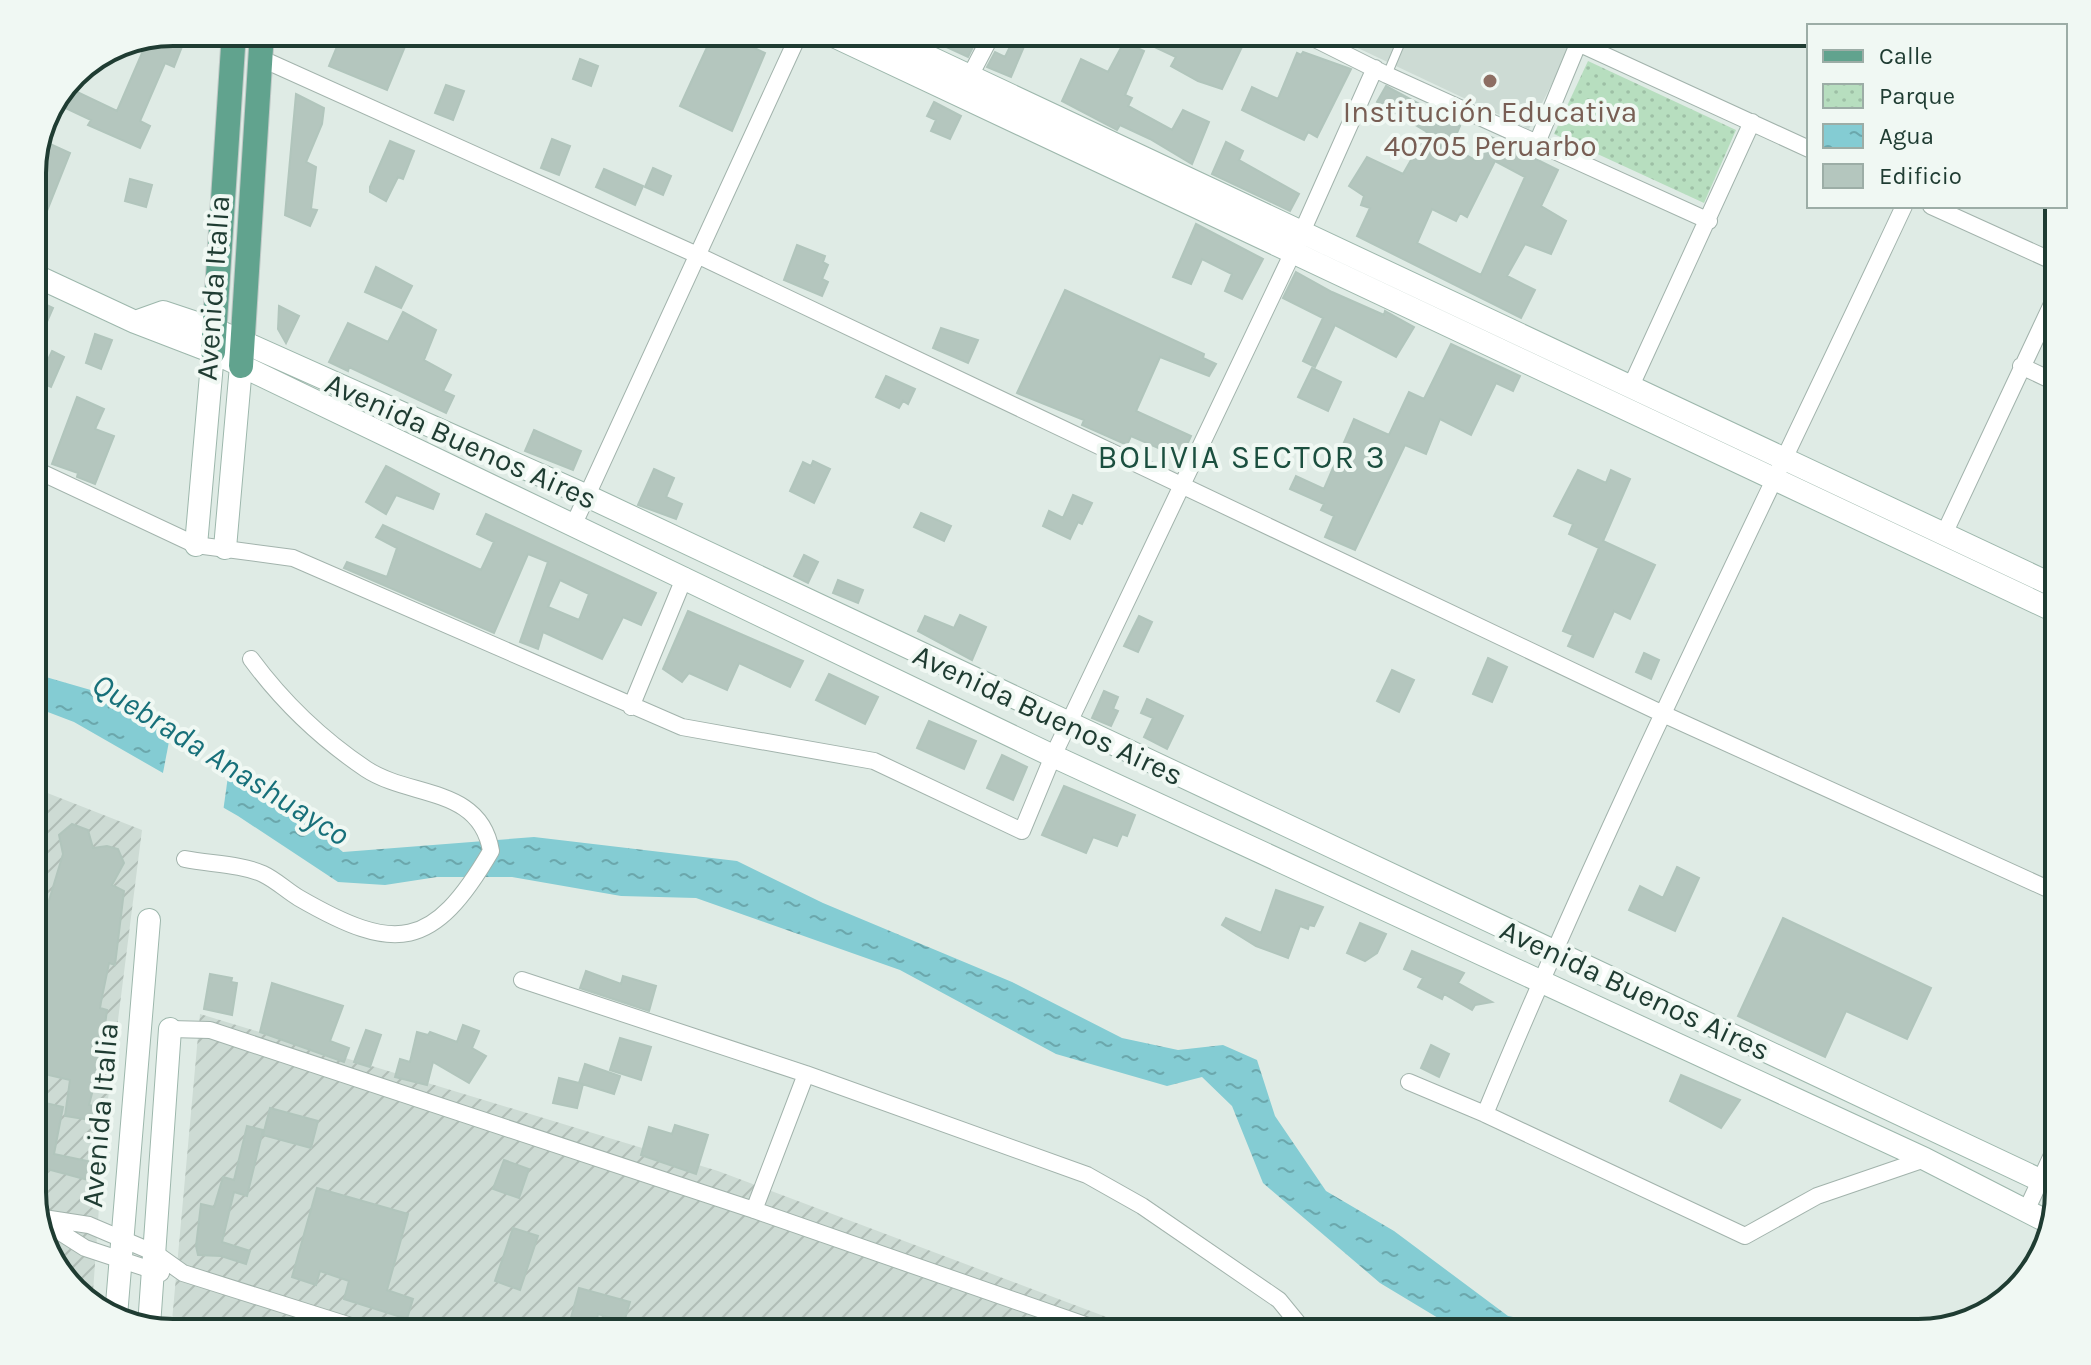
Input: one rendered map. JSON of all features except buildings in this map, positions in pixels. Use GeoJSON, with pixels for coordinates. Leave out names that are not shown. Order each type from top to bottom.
{"type":"FeatureCollection","features":[{"type":"Feature","properties":{"kind":"main road","name":"Avenida Italia"},"geometry":{"type":"LineString","coordinates":[[213,340],[233,46]]}},
{"type":"Feature","properties":{"kind":"main road","name":"Avenida Italia"},"geometry":{"type":"LineString","coordinates":[[241,354],[261,46]]}},
{"type":"Feature","properties":{"kind":"street"},"geometry":{"type":"LineString","coordinates":[[573,526],[695,254],[793,46]]}},
{"type":"Feature","properties":{"kind":"street"},"geometry":{"type":"LineString","coordinates":[[855,46],[1293,252],[1781,470],[1944,534],[2045,581]]}},
{"type":"Feature","properties":{"kind":"street"},"geometry":{"type":"LineString","coordinates":[[906,46],[1631,386],[1781,470],[2045,606]]}},
{"type":"Feature","properties":{"kind":"street"},"geometry":{"type":"LineString","coordinates":[[970,76],[986,46]]}},
{"type":"Feature","properties":{"kind":"street"},"geometry":{"type":"LineString","coordinates":[[1330,46],[1709,221]]}},
{"type":"Feature","properties":{"kind":"street"},"geometry":{"type":"LineString","coordinates":[[1537,143],[1576,46]]}},
{"type":"Feature","properties":{"kind":"street"},"geometry":{"type":"LineString","coordinates":[[1598,46],[1807,148]]}},
{"type":"Feature","properties":{"kind":"street"},"geometry":{"type":"LineString","coordinates":[[260,58],[695,254],[1663,714],[2045,888]]}},
{"type":"Feature","properties":{"kind":"street"},"geometry":{"type":"LineString","coordinates":[[46,475],[196,545],[293,558],[682,727],[874,761],[1022,831],[1067,724],[1381,71]]}},
{"type":"Feature","properties":{"kind":"street"},"geometry":{"type":"LineString","coordinates":[[1631,386],[1752,122]]}},
{"type":"Feature","properties":{"kind":"street"},"geometry":{"type":"LineString","coordinates":[[1485,1114],[1553,952],[1903,208]]}},
{"type":"Feature","properties":{"kind":"street"},"geometry":{"type":"LineString","coordinates":[[1935,208],[2045,258]]}},
{"type":"Feature","properties":{"kind":"street","name":"Avenida Buenos Aires"},"geometry":{"type":"LineString","coordinates":[[46,281],[135,322],[163,312],[573,526],[685,576],[1053,756],[1925,1159],[2041,1219]]}},
{"type":"Feature","properties":{"kind":"street"},"geometry":{"type":"LineString","coordinates":[[1944,534],[2045,317]]}},
{"type":"Feature","properties":{"kind":"street","name":"Avenida Italia"},"geometry":{"type":"LineString","coordinates":[[196,545],[213,340]]}},
{"type":"Feature","properties":{"kind":"street","name":"Avenida Buenos Aires"},"geometry":{"type":"LineString","coordinates":[[241,354],[585,495],[2045,1183]]}},
{"type":"Feature","properties":{"kind":"street","name":"Avenida Italia"},"geometry":{"type":"LineString","coordinates":[[225,548],[241,354]]}},
{"type":"Feature","properties":{"kind":"street"},"geometry":{"type":"LineString","coordinates":[[2021,366],[2045,377]]}},
{"type":"Feature","properties":{"kind":"street"},"geometry":{"type":"LineString","coordinates":[[631,707],[685,576]]}},
{"type":"Feature","properties":{"kind":"street"},"geometry":{"type":"LineString","coordinates":[[185,859],[262,873],[345,922],[381,936],[427,926],[455,907],[491,851],[488,831],[478,816],[443,796],[368,770],[275,692],[251,659]]}},
{"type":"Feature","properties":{"kind":"street","name":"Avenida Italia"},"geometry":{"type":"LineString","coordinates":[[117,1306],[149,920]]}},
{"type":"Feature","properties":{"kind":"street"},"geometry":{"type":"LineString","coordinates":[[522,980],[806,1074],[1087,1175],[1142,1206],[1279,1300],[1295,1319]]}},
{"type":"Feature","properties":{"kind":"street"},"geometry":{"type":"LineString","coordinates":[[150,1316],[170,1029],[210,1030],[754,1210],[1068,1319]]}},
{"type":"Feature","properties":{"kind":"street"},"geometry":{"type":"LineString","coordinates":[[754,1210],[806,1074]]}},
{"type":"Feature","properties":{"kind":"street"},"geometry":{"type":"LineString","coordinates":[[1409,1082],[1485,1114],[1745,1236],[1817,1196],[1925,1159]]}},
{"type":"Feature","properties":{"kind":"street"},"geometry":{"type":"LineString","coordinates":[[2026,1211],[2045,1190]]}},
{"type":"Feature","properties":{"kind":"street"},"geometry":{"type":"LineString","coordinates":[[49,1219],[89,1225],[121,1249],[154,1263],[329,1319]]}},
{"type":"Feature","properties":{"kind":"lane"},"geometry":{"type":"LineString","coordinates":[[1381,71],[1396,46]]}},
{"type":"Feature","properties":{"kind":"shaded area","name":"Institución Educativa 40705 Peruarbo"},"geometry":{"type":"Polygon","coordinates":[[[1354,46],[1571,46],[1529,129],[1354,46]]]}},
{"type":"Feature","properties":{"kind":"shaded area"},"geometry":{"type":"Polygon","coordinates":[[[46,792],[142,830],[105,1123],[93,1290],[63,1255],[48,1217],[46,1200],[46,792]]]}},
{"type":"Feature","properties":{"kind":"shaded area"},"geometry":{"type":"Polygon","coordinates":[[[200,1014],[718,1171],[1112,1319],[173,1319],[200,1014]]]}},
{"type":"Feature","properties":{"kind":"green space"},"geometry":{"type":"Polygon","coordinates":[[[1588,61],[1736,130],[1704,203],[1554,134],[1588,61]]]}},
{"type":"Feature","properties":{"kind":"water"},"geometry":{"type":"Polygon","coordinates":[[[46,677],[108,695],[164,732],[258,782],[343,852],[534,837],[737,861],[823,903],[1012,982],[1122,1038],[1178,1050],[1223,1045],[1257,1060],[1275,1116],[1326,1191],[1394,1231],[1508,1316],[1524,1319],[1440,1319],[1380,1283],[1263,1183],[1232,1106],[1202,1077],[1167,1086],[1056,1054],[900,970],[696,898],[621,896],[512,877],[437,877],[385,885],[338,882],[238,816],[74,722],[46,711],[46,677]]]}},
{"type":"Feature","properties":{"kind":"pier"},"geometry":{"type":"Polygon","coordinates":[[[171,731],[230,762],[223,812],[162,778],[171,731]]]}},
{"type":"Feature","properties":{"kind":"place","name":"Institución Educativa 40705 Peruarbo"},"geometry":{"type":"Point","coordinates":[1490,81]}},
{"type":"Feature","properties":{"kind":"district","name":"BOLIVIA SECTOR 3"},"geometry":{"type":"Point","coordinates":[1242,457]}},
{"type":"Feature","properties":{"kind":"water label","name":"Quebrada Anashuayco"},"geometry":{"type":"Point","coordinates":[221,759]}}]}
